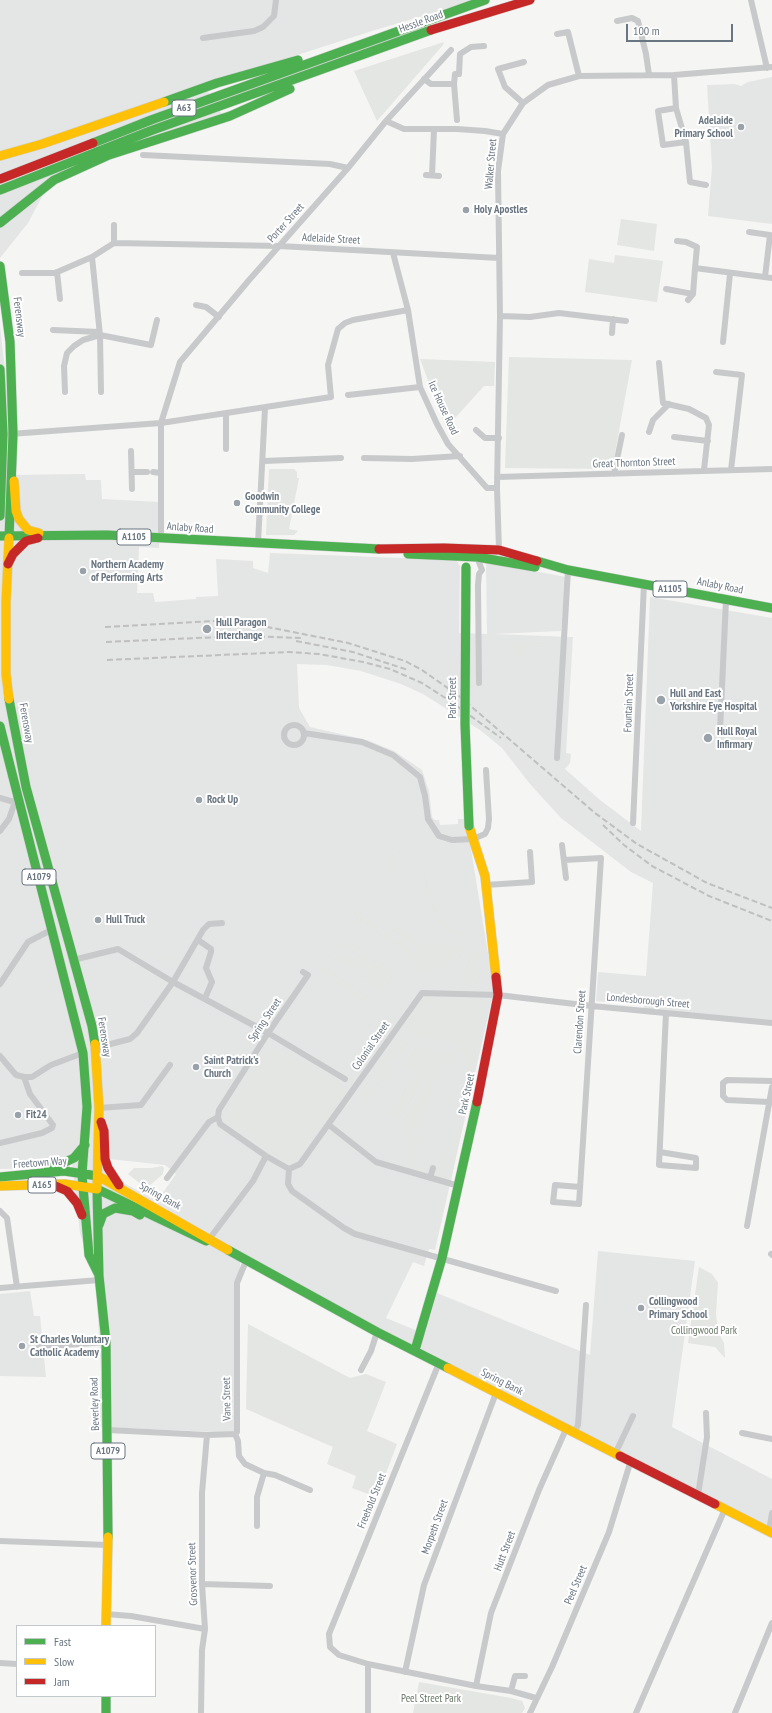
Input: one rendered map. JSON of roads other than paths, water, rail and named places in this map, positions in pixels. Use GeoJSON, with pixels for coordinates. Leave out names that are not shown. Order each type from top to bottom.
{"type":"FeatureCollection","features":[{"type":"Feature","properties":{"kind":"main road","name":"Hessle Road"},"geometry":{"type":"LineString","coordinates":[[369,40],[485,0]]}},
{"type":"Feature","properties":{"kind":"main road","name":"Hessle Road"},"geometry":{"type":"LineString","coordinates":[[367,54],[443,26],[530,0]]}},
{"type":"Feature","properties":{"kind":"main road"},"geometry":{"type":"LineString","coordinates":[[2,155],[42,144],[217,82],[369,40]]}},
{"type":"Feature","properties":{"kind":"main road","name":"A63"},"geometry":{"type":"LineString","coordinates":[[0,179],[144,122],[369,40]]}},
{"type":"Feature","properties":{"kind":"main road"},"geometry":{"type":"LineString","coordinates":[[0,223],[54,180],[79,168],[109,155],[230,116],[367,54]]}},
{"type":"Feature","properties":{"kind":"main road","name":"A63"},"geometry":{"type":"LineString","coordinates":[[0,190],[150,131],[367,54]]}},
{"type":"Feature","properties":{"kind":"main road"},"geometry":{"type":"LineString","coordinates":[[0,214],[16,210]]}},
{"type":"Feature","properties":{"kind":"main road","name":"Ferensway"},"geometry":{"type":"LineString","coordinates":[[0,266],[10,342],[13,434],[5,659],[13,725],[26,787],[92,1026],[96,1048],[98,1112],[97,1189]]}},
{"type":"Feature","properties":{"kind":"main road"},"geometry":{"type":"LineString","coordinates":[[0,369],[2,434],[0,516]]}},
{"type":"Feature","properties":{"kind":"main road"},"geometry":{"type":"LineString","coordinates":[[12,476],[19,519],[28,530],[44,534]]}},
{"type":"Feature","properties":{"kind":"main road","name":"Anlaby Road"},"geometry":{"type":"LineString","coordinates":[[0,536],[44,534],[161,538],[378,549],[444,548],[477,557],[558,571],[568,570]]}},
{"type":"Feature","properties":{"kind":"main road"},"geometry":{"type":"LineString","coordinates":[[8,566],[13,554],[26,541],[58,535]]}},
{"type":"Feature","properties":{"kind":"main road","name":"Anlaby Road"},"geometry":{"type":"LineString","coordinates":[[465,553],[498,550],[568,570],[772,608]]}},
{"type":"Feature","properties":{"kind":"main road","name":"Park Street"},"geometry":{"type":"LineString","coordinates":[[415,1350],[442,1258],[459,1186],[498,995],[485,876],[469,826],[465,724],[465,553]]}},
{"type":"Feature","properties":{"kind":"main road","name":"A1079"},"geometry":{"type":"LineString","coordinates":[[0,731],[16,798],[52,929],[83,1053],[87,1107],[82,1174]]}},
{"type":"Feature","properties":{"kind":"main road"},"geometry":{"type":"LineString","coordinates":[[98,1112],[104,1131],[105,1159],[108,1168],[124,1190]]}},
{"type":"Feature","properties":{"kind":"main road"},"geometry":{"type":"LineString","coordinates":[[0,1170],[61,1164],[74,1158],[85,1144]]}},
{"type":"Feature","properties":{"kind":"main road","name":"Freetown Way"},"geometry":{"type":"LineString","coordinates":[[0,1177],[64,1171],[82,1174]]}},
{"type":"Feature","properties":{"kind":"main road","name":"Spring Bank"},"geometry":{"type":"LineString","coordinates":[[82,1174],[98,1176],[246,1261],[378,1332],[632,1460],[770,1532]]}},
{"type":"Feature","properties":{"kind":"main road","name":"Beverley Road"},"geometry":{"type":"LineString","coordinates":[[82,1174],[90,1255],[99,1278]]}},
{"type":"Feature","properties":{"kind":"main road"},"geometry":{"type":"LineString","coordinates":[[52,1184],[67,1191],[77,1203],[87,1233]]}},
{"type":"Feature","properties":{"kind":"main road","name":"Freetown Way"},"geometry":{"type":"LineString","coordinates":[[0,1186],[65,1184],[83,1187]]}},
{"type":"Feature","properties":{"kind":"main road","name":"Spring Bank"},"geometry":{"type":"LineString","coordinates":[[83,1187],[97,1189],[195,1237],[210,1240]]}},
{"type":"Feature","properties":{"kind":"main road","name":"Beverley Road"},"geometry":{"type":"LineString","coordinates":[[97,1189],[99,1278],[106,1342],[108,1430],[109,1511],[105,1614],[106,1625]]}},
{"type":"Feature","properties":{"kind":"main road"},"geometry":{"type":"LineString","coordinates":[[99,1225],[103,1214],[115,1208],[133,1211],[190,1239],[210,1240]]}},
{"type":"Feature","properties":{"kind":"main road"},"geometry":{"type":"LineString","coordinates":[[106,1697],[106,1713]]}},
{"type":"Feature","properties":{"kind":"street"},"geometry":{"type":"LineString","coordinates":[[203,38],[254,31],[263,27],[274,16],[276,0]]}},
{"type":"Feature","properties":{"kind":"street"},"geometry":{"type":"LineString","coordinates":[[751,0],[770,68]]}},
{"type":"Feature","properties":{"kind":"street"},"geometry":{"type":"LineString","coordinates":[[617,21],[632,18],[638,21],[646,54],[649,75]]}},
{"type":"Feature","properties":{"kind":"street"},"geometry":{"type":"LineString","coordinates":[[556,34],[568,32],[579,76]]}},
{"type":"Feature","properties":{"kind":"street"},"geometry":{"type":"LineString","coordinates":[[457,120],[454,84],[455,74],[460,74],[460,54],[471,47],[484,46]]}},
{"type":"Feature","properties":{"kind":"street","name":"Porter Street"},"geometry":{"type":"LineString","coordinates":[[161,538],[161,423],[180,362],[348,168],[386,121],[451,50]]}},
{"type":"Feature","properties":{"kind":"street"},"geometry":{"type":"LineString","coordinates":[[523,103],[505,87],[498,69],[524,62]]}},
{"type":"Feature","properties":{"kind":"street","name":"Walker Street"},"geometry":{"type":"LineString","coordinates":[[497,488],[500,316],[498,171],[503,134],[523,103],[548,85],[579,76],[674,76],[770,68]]}},
{"type":"Feature","properties":{"kind":"street"},"geometry":{"type":"LineString","coordinates":[[674,76],[676,108],[686,142],[690,182],[706,185]]}},
{"type":"Feature","properties":{"kind":"street"},"geometry":{"type":"LineString","coordinates":[[424,79],[431,84],[454,84]]}},
{"type":"Feature","properties":{"kind":"street"},"geometry":{"type":"LineString","coordinates":[[676,108],[658,111],[663,145],[686,142]]}},
{"type":"Feature","properties":{"kind":"street"},"geometry":{"type":"LineString","coordinates":[[386,121],[404,129],[485,131],[503,134]]}},
{"type":"Feature","properties":{"kind":"street"},"geometry":{"type":"LineString","coordinates":[[432,175],[434,130]]}},
{"type":"Feature","properties":{"kind":"street"},"geometry":{"type":"LineString","coordinates":[[143,155],[330,164],[348,168]]}},
{"type":"Feature","properties":{"kind":"street"},"geometry":{"type":"LineString","coordinates":[[22,273],[57,272],[92,256],[114,243],[114,225]]}},
{"type":"Feature","properties":{"kind":"street"},"geometry":{"type":"LineString","coordinates":[[749,232],[770,235],[765,277]]}},
{"type":"Feature","properties":{"kind":"street"},"geometry":{"type":"LineString","coordinates":[[677,241],[686,242],[697,247],[693,294],[688,300]]}},
{"type":"Feature","properties":{"kind":"street","name":"Adelaide Street"},"geometry":{"type":"LineString","coordinates":[[114,243],[279,246],[499,258]]}},
{"type":"Feature","properties":{"kind":"street","name":"Ice House Road"},"geometry":{"type":"LineString","coordinates":[[393,253],[408,310],[420,387],[443,437],[487,488],[497,488]]}},
{"type":"Feature","properties":{"kind":"street"},"geometry":{"type":"LineString","coordinates":[[92,256],[99,334],[101,392]]}},
{"type":"Feature","properties":{"kind":"street"},"geometry":{"type":"LineString","coordinates":[[695,268],[730,274],[772,278]]}},
{"type":"Feature","properties":{"kind":"street"},"geometry":{"type":"LineString","coordinates":[[57,272],[60,299]]}},
{"type":"Feature","properties":{"kind":"street"},"geometry":{"type":"LineString","coordinates":[[723,342],[730,274]]}},
{"type":"Feature","properties":{"kind":"street"},"geometry":{"type":"LineString","coordinates":[[666,289],[693,294]]}},
{"type":"Feature","properties":{"kind":"street"},"geometry":{"type":"LineString","coordinates":[[196,305],[206,307],[219,317]]}},
{"type":"Feature","properties":{"kind":"street"},"geometry":{"type":"LineString","coordinates":[[2,434],[161,423],[331,397],[328,365],[338,328],[353,320],[408,310]]}},
{"type":"Feature","properties":{"kind":"street"},"geometry":{"type":"LineString","coordinates":[[500,316],[530,317],[559,313],[626,321]]}},
{"type":"Feature","properties":{"kind":"street"},"geometry":{"type":"LineString","coordinates":[[612,333],[613,319]]}},
{"type":"Feature","properties":{"kind":"street"},"geometry":{"type":"LineString","coordinates":[[53,330],[99,334],[151,345],[157,320]]}},
{"type":"Feature","properties":{"kind":"street"},"geometry":{"type":"LineString","coordinates":[[65,392],[64,366],[67,353],[83,340],[99,334]]}},
{"type":"Feature","properties":{"kind":"street"},"geometry":{"type":"LineString","coordinates":[[659,363],[663,403],[689,409],[706,418],[709,425],[704,470]]}},
{"type":"Feature","properties":{"kind":"street"},"geometry":{"type":"LineString","coordinates":[[716,372],[742,375],[731,470]]}},
{"type":"Feature","properties":{"kind":"street"},"geometry":{"type":"LineString","coordinates":[[348,395],[420,387]]}},
{"type":"Feature","properties":{"kind":"street"},"geometry":{"type":"LineString","coordinates":[[649,432],[653,420],[669,404]]}},
{"type":"Feature","properties":{"kind":"street"},"geometry":{"type":"LineString","coordinates":[[258,543],[264,461],[265,408]]}},
{"type":"Feature","properties":{"kind":"street"},"geometry":{"type":"LineString","coordinates":[[226,414],[226,449]]}},
{"type":"Feature","properties":{"kind":"street"},"geometry":{"type":"LineString","coordinates":[[476,430],[485,438],[499,438]]}},
{"type":"Feature","properties":{"kind":"street"},"geometry":{"type":"LineString","coordinates":[[614,474],[622,435]]}},
{"type":"Feature","properties":{"kind":"street"},"geometry":{"type":"LineString","coordinates":[[674,436],[708,441]]}},
{"type":"Feature","properties":{"kind":"street"},"geometry":{"type":"LineString","coordinates":[[131,451],[132,489]]}},
{"type":"Feature","properties":{"kind":"street"},"geometry":{"type":"LineString","coordinates":[[364,458],[412,459],[460,456]]}},
{"type":"Feature","properties":{"kind":"street"},"geometry":{"type":"LineString","coordinates":[[264,461],[341,458]]}},
{"type":"Feature","properties":{"kind":"street","name":"Great Thornton Street"},"geometry":{"type":"LineString","coordinates":[[498,477],[772,469]]}},
{"type":"Feature","properties":{"kind":"street"},"geometry":{"type":"LineString","coordinates":[[132,472],[161,473]]}},
{"type":"Feature","properties":{"kind":"street"},"geometry":{"type":"LineString","coordinates":[[497,488],[498,550]]}},
{"type":"Feature","properties":{"kind":"street"},"geometry":{"type":"LineString","coordinates":[[477,557],[482,570],[479,574],[478,585],[478,683]]}},
{"type":"Feature","properties":{"kind":"street"},"geometry":{"type":"LineString","coordinates":[[556,758],[568,570]]}},
{"type":"Feature","properties":{"kind":"street","name":"Fountain Street"},"geometry":{"type":"LineString","coordinates":[[633,823],[644,584]]}},
{"type":"Feature","properties":{"kind":"street"},"geometry":{"type":"LineString","coordinates":[[720,730],[726,600]]}},
{"type":"Feature","properties":{"kind":"street"},"geometry":{"type":"LineString","coordinates":[[304,733],[362,742],[392,755],[420,777],[425,796],[428,819],[439,836],[452,840],[472,839],[485,834],[488,828],[489,819],[486,770]]}},
{"type":"Feature","properties":{"kind":"street"},"geometry":{"type":"LineString","coordinates":[[0,798],[16,798],[9,819],[0,831]]}},
{"type":"Feature","properties":{"kind":"street"},"geometry":{"type":"LineString","coordinates":[[562,845],[566,878]]}},
{"type":"Feature","properties":{"kind":"street"},"geometry":{"type":"LineString","coordinates":[[486,885],[532,882],[530,852]]}},
{"type":"Feature","properties":{"kind":"street","name":"Clarendon Street"},"geometry":{"type":"LineString","coordinates":[[564,860],[601,858],[579,1204],[553,1202],[555,1184],[580,1187]]}},
{"type":"Feature","properties":{"kind":"street"},"geometry":{"type":"LineString","coordinates":[[96,1048],[130,1039],[137,1034],[209,924],[222,923]]}},
{"type":"Feature","properties":{"kind":"street"},"geometry":{"type":"LineString","coordinates":[[0,984],[28,942],[52,929]]}},
{"type":"Feature","properties":{"kind":"street"},"geometry":{"type":"LineString","coordinates":[[198,940],[212,952],[206,968],[212,982],[205,998]]}},
{"type":"Feature","properties":{"kind":"street"},"geometry":{"type":"LineString","coordinates":[[73,960],[118,949],[172,982],[205,998],[268,1033],[346,1079]]}},
{"type":"Feature","properties":{"kind":"street","name":"Spring Street"},"geometry":{"type":"LineString","coordinates":[[167,1178],[209,1122],[218,1117],[219,1110],[268,1033],[308,975],[303,972]]}},
{"type":"Feature","properties":{"kind":"street","name":"Colonial Street"},"geometry":{"type":"LineString","coordinates":[[289,1168],[300,1164],[329,1125],[390,1035],[422,993],[498,995]]}},
{"type":"Feature","properties":{"kind":"street","name":"Londesborough Street"},"geometry":{"type":"LineString","coordinates":[[498,995],[592,1006],[772,1023]]}},
{"type":"Feature","properties":{"kind":"street"},"geometry":{"type":"LineString","coordinates":[[660,1152],[696,1158],[696,1168],[659,1165],[666,1012]]}},
{"type":"Feature","properties":{"kind":"street"},"geometry":{"type":"LineString","coordinates":[[0,1056],[16,1075],[32,1077],[52,1065],[83,1053]]}},
{"type":"Feature","properties":{"kind":"street"},"geometry":{"type":"LineString","coordinates":[[98,1112],[141,1105],[170,1065]]}},
{"type":"Feature","properties":{"kind":"street"},"geometry":{"type":"LineString","coordinates":[[0,1143],[50,1131],[53,1125],[30,1094],[24,1077]]}},
{"type":"Feature","properties":{"kind":"street"},"geometry":{"type":"LineString","coordinates":[[769,1102],[727,1100],[723,1096],[723,1083],[727,1080],[772,1081]]}},
{"type":"Feature","properties":{"kind":"street"},"geometry":{"type":"LineString","coordinates":[[747,1226],[772,1087]]}},
{"type":"Feature","properties":{"kind":"street"},"geometry":{"type":"LineString","coordinates":[[218,1117],[220,1124],[266,1156],[289,1168],[288,1184],[292,1191],[344,1228],[355,1234],[556,1291]]}},
{"type":"Feature","properties":{"kind":"street"},"geometry":{"type":"LineString","coordinates":[[329,1125],[376,1162],[459,1186]]}},
{"type":"Feature","properties":{"kind":"street"},"geometry":{"type":"LineString","coordinates":[[210,1240],[253,1181],[266,1156]]}},
{"type":"Feature","properties":{"kind":"street"},"geometry":{"type":"LineString","coordinates":[[430,1178],[433,1168]]}},
{"type":"Feature","properties":{"kind":"street"},"geometry":{"type":"LineString","coordinates":[[0,1211],[7,1218],[18,1286]]}},
{"type":"Feature","properties":{"kind":"street","name":"Vane Street"},"geometry":{"type":"LineString","coordinates":[[246,1261],[237,1283],[237,1432],[235,1434],[238,1441],[239,1456],[245,1464],[264,1473],[275,1474],[310,1490]]}},
{"type":"Feature","properties":{"kind":"street"},"geometry":{"type":"LineString","coordinates":[[0,1288],[99,1278]]}},
{"type":"Feature","properties":{"kind":"street","name":"Hutt Street"},"geometry":{"type":"LineString","coordinates":[[476,1686],[492,1613],[545,1476],[571,1429],[578,1425],[586,1305]]}},
{"type":"Feature","properties":{"kind":"street"},"geometry":{"type":"LineString","coordinates":[[361,1370],[372,1351],[378,1332]]}},
{"type":"Feature","properties":{"kind":"street"},"geometry":{"type":"LineString","coordinates":[[39,1347],[106,1342]]}},
{"type":"Feature","properties":{"kind":"street","name":"Freehold Street"},"geometry":{"type":"LineString","coordinates":[[368,1664],[339,1656],[330,1647],[329,1634],[438,1362]]}},
{"type":"Feature","properties":{"kind":"street","name":"Morpeth Street"},"geometry":{"type":"LineString","coordinates":[[405,1672],[424,1585],[496,1392]]}},
{"type":"Feature","properties":{"kind":"street"},"geometry":{"type":"LineString","coordinates":[[698,1495],[707,1437],[706,1413]]}},
{"type":"Feature","properties":{"kind":"street"},"geometry":{"type":"LineString","coordinates":[[616,1452],[634,1416]]}},
{"type":"Feature","properties":{"kind":"street"},"geometry":{"type":"LineString","coordinates":[[108,1430],[235,1434]]}},
{"type":"Feature","properties":{"kind":"street","name":"Grosvenor Street"},"geometry":{"type":"LineString","coordinates":[[201,1713],[202,1650],[206,1629],[202,1584],[202,1493],[207,1434]]}},
{"type":"Feature","properties":{"kind":"street"},"geometry":{"type":"LineString","coordinates":[[742,1434],[772,1439]]}},
{"type":"Feature","properties":{"kind":"street","name":"Peel Street"},"geometry":{"type":"LineString","coordinates":[[530,1713],[552,1667],[609,1532],[632,1460]]}},
{"type":"Feature","properties":{"kind":"street"},"geometry":{"type":"LineString","coordinates":[[257,1526],[257,1498],[264,1473]]}},
{"type":"Feature","properties":{"kind":"street"},"geometry":{"type":"LineString","coordinates":[[636,1713],[725,1509]]}},
{"type":"Feature","properties":{"kind":"street"},"geometry":{"type":"LineString","coordinates":[[770,1532],[772,1513]]}},
{"type":"Feature","properties":{"kind":"street"},"geometry":{"type":"LineString","coordinates":[[0,1541],[107,1545]]}},
{"type":"Feature","properties":{"kind":"street"},"geometry":{"type":"LineString","coordinates":[[202,1584],[270,1586]]}},
{"type":"Feature","properties":{"kind":"street"},"geometry":{"type":"LineString","coordinates":[[105,1614],[131,1616],[206,1629]]}},
{"type":"Feature","properties":{"kind":"street"},"geometry":{"type":"LineString","coordinates":[[735,1713],[772,1623]]}},
{"type":"Feature","properties":{"kind":"street"},"geometry":{"type":"LineString","coordinates":[[0,1663],[16,1664]]}},
{"type":"Feature","properties":{"kind":"street"},"geometry":{"type":"LineString","coordinates":[[368,1713],[368,1664],[476,1686],[511,1691],[536,1698]]}},
{"type":"Feature","properties":{"kind":"street"},"geometry":{"type":"LineString","coordinates":[[511,1691],[515,1676],[526,1676]]}},
{"type":"Feature","properties":{"kind":"railway"},"geometry":{"type":"LineString","coordinates":[[105,627],[213,621],[247,623],[348,643],[405,661],[422,670],[459,696],[595,813],[637,844],[707,883],[772,908]]}},
{"type":"Feature","properties":{"kind":"railway"},"geometry":{"type":"LineString","coordinates":[[106,642],[243,636],[302,638]]}},
{"type":"Feature","properties":{"kind":"railway"},"geometry":{"type":"LineString","coordinates":[[296,641],[353,652],[408,670]]}},
{"type":"Feature","properties":{"kind":"railway"},"geometry":{"type":"LineString","coordinates":[[107,660],[289,652],[319,654],[363,662],[390,669],[422,683],[450,701],[501,738]]}},
{"type":"Feature","properties":{"kind":"railway"},"geometry":{"type":"LineString","coordinates":[[603,825],[624,845],[652,866],[709,896],[772,921]]}},
{"type":"Feature","properties":{"kind":"place","name":"Adelaide Primary School"},"geometry":{"type":"Point","coordinates":[741,127]}},
{"type":"Feature","properties":{"kind":"place","name":"Holy Apostles"},"geometry":{"type":"Point","coordinates":[466,210]}},
{"type":"Feature","properties":{"kind":"place","name":"Goodwin Community College"},"geometry":{"type":"Point","coordinates":[237,503]}},
{"type":"Feature","properties":{"kind":"place","name":"Northern Academy of Performing Arts"},"geometry":{"type":"Point","coordinates":[83,571]}},
{"type":"Feature","properties":{"kind":"place","name":"Hull Paragon Interchange"},"geometry":{"type":"Point","coordinates":[207,629]}},
{"type":"Feature","properties":{"kind":"place","name":"Hull and East Yorkshire Eye Hospital"},"geometry":{"type":"Point","coordinates":[661,700]}},
{"type":"Feature","properties":{"kind":"place","name":"Hull Royal Infirmary"},"geometry":{"type":"Point","coordinates":[708,738]}},
{"type":"Feature","properties":{"kind":"place","name":"Rock Up"},"geometry":{"type":"Point","coordinates":[199,800]}},
{"type":"Feature","properties":{"kind":"place","name":"Hull Truck"},"geometry":{"type":"Point","coordinates":[98,920]}},
{"type":"Feature","properties":{"kind":"place","name":"Saint Patrick's Church"},"geometry":{"type":"Point","coordinates":[196,1067]}},
{"type":"Feature","properties":{"kind":"place","name":"Fit24"},"geometry":{"type":"Point","coordinates":[18,1115]}},
{"type":"Feature","properties":{"kind":"place","name":"Collingwood Primary School"},"geometry":{"type":"Point","coordinates":[641,1308]}},
{"type":"Feature","properties":{"kind":"place","name":"St Charles Voluntary Catholic Academy"},"geometry":{"type":"Point","coordinates":[22,1346]}},
{"type":"Feature","properties":{"kind":"park label","name":"Collingwood Park"},"geometry":{"type":"Point","coordinates":[704,1331]}},
{"type":"Feature","properties":{"kind":"park label","name":"Peel Street Park"},"geometry":{"type":"Point","coordinates":[431,1699]}}]}
